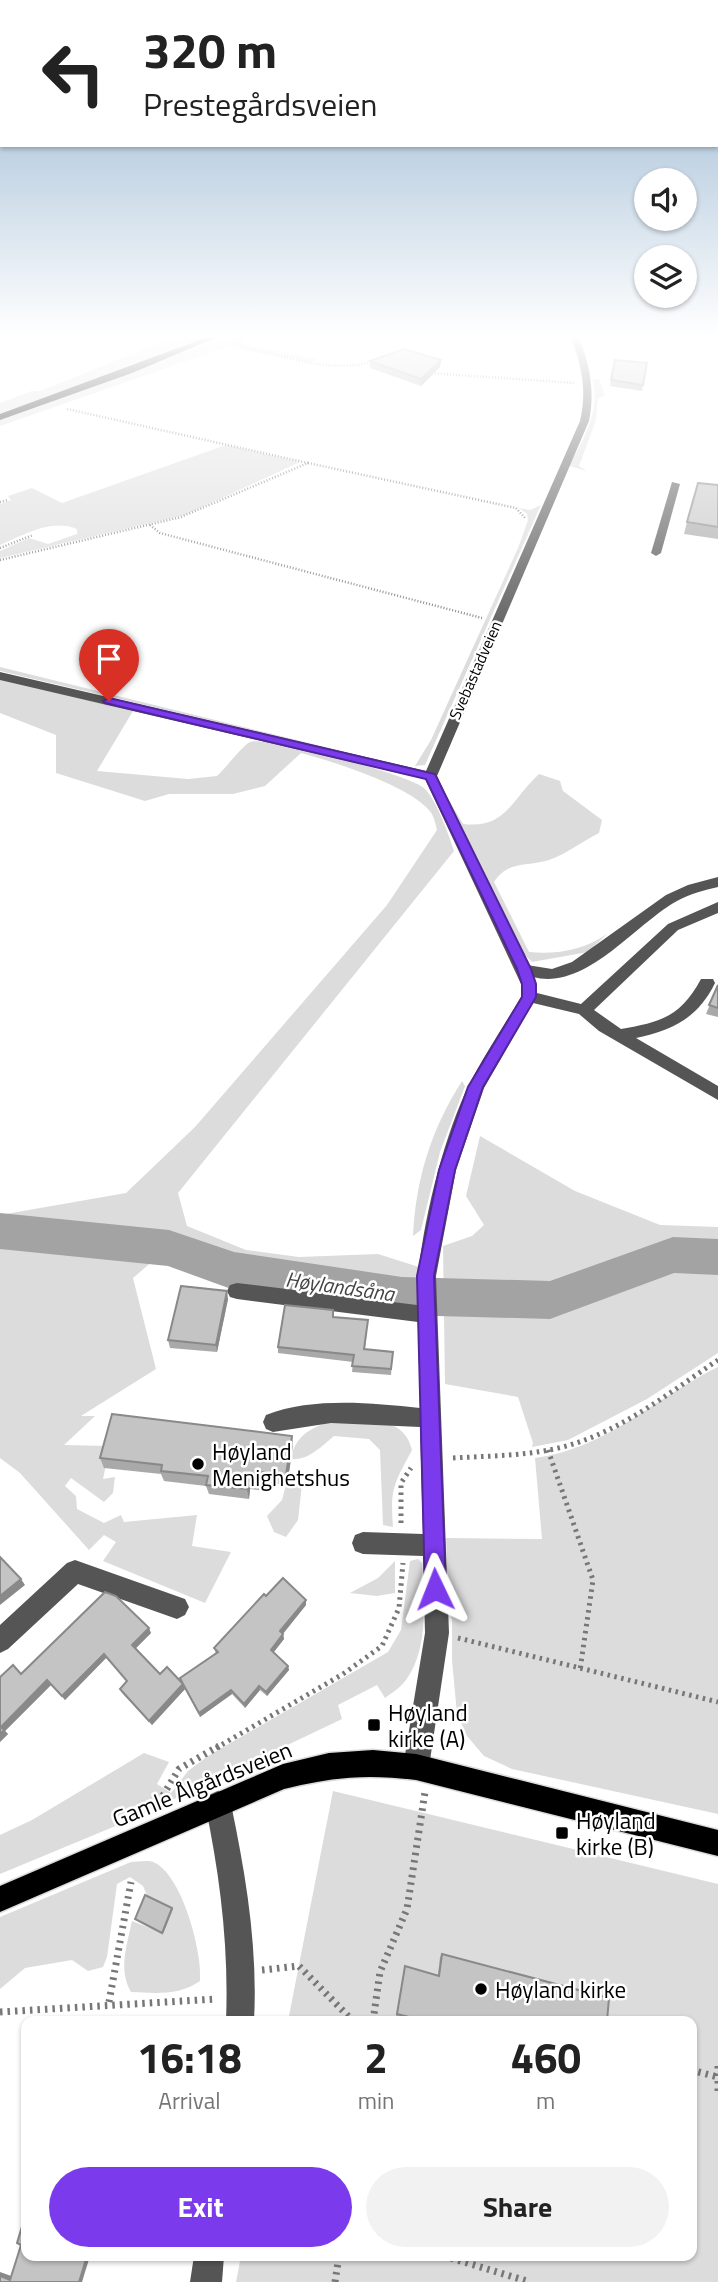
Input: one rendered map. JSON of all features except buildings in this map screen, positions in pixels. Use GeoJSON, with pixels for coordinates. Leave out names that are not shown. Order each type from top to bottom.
{"type":"FeatureCollection","features":[{"type":"Feature","properties":{"kind":"main road","name":"Gamle Ålgårdsveien"},"geometry":{"type":"LineString","coordinates":[[0,1899],[283,1777],[329,1766],[373,1762],[422,1769],[718,1843]]}},
{"type":"Feature","properties":{"kind":"street","name":"Svebastadveien"},"geometry":{"type":"LineString","coordinates":[[430,776],[575,444]]}},
{"type":"Feature","properties":{"kind":"street"},"geometry":{"type":"LineString","coordinates":[[656,553],[675,484]]}},
{"type":"Feature","properties":{"kind":"street"},"geometry":{"type":"LineString","coordinates":[[0,676],[430,776],[524,969],[529,984],[529,997],[476,1087],[447,1170],[425,1276],[437,1633],[422,1769]]}},
{"type":"Feature","properties":{"kind":"street"},"geometry":{"type":"LineString","coordinates":[[524,969],[553,975],[582,962],[673,894],[718,882]]}},
{"type":"Feature","properties":{"kind":"street"},"geometry":{"type":"LineString","coordinates":[[584,1010],[673,927],[718,907]]}},
{"type":"Feature","properties":{"kind":"street"},"geometry":{"type":"LineString","coordinates":[[621,1035],[653,1030],[683,1018],[703,994],[707,983]]}},
{"type":"Feature","properties":{"kind":"street"},"geometry":{"type":"LineString","coordinates":[[529,997],[584,1010],[718,1094]]}},
{"type":"Feature","properties":{"kind":"street"},"geometry":{"type":"LineString","coordinates":[[237,1291],[425,1311]]}},
{"type":"Feature","properties":{"kind":"street"},"geometry":{"type":"LineString","coordinates":[[273,1422],[300,1415],[370,1412],[428,1418]]}},
{"type":"Feature","properties":{"kind":"street"},"geometry":{"type":"LineString","coordinates":[[363,1543],[434,1545]]}},
{"type":"Feature","properties":{"kind":"street"},"geometry":{"type":"LineString","coordinates":[[0,1641],[75,1571],[177,1607]]}},
{"type":"Feature","properties":{"kind":"street"},"geometry":{"type":"LineString","coordinates":[[218,1804],[233,1878],[241,1973],[241,2011]]}},
{"type":"Feature","properties":{"kind":"street"},"geometry":{"type":"LineString","coordinates":[[206,2282],[208,2261]]}},
{"type":"Feature","properties":{"kind":"path"},"geometry":{"type":"LineString","coordinates":[[225,444],[516,508],[527,518],[521,531]]}},
{"type":"Feature","properties":{"kind":"path"},"geometry":{"type":"LineString","coordinates":[[0,560],[149,525],[200,510],[308,463]]}},
{"type":"Feature","properties":{"kind":"path"},"geometry":{"type":"LineString","coordinates":[[0,502],[8,500]]}},
{"type":"Feature","properties":{"kind":"path"},"geometry":{"type":"LineString","coordinates":[[149,525],[160,533],[482,618]]}},
{"type":"Feature","properties":{"kind":"path"},"geometry":{"type":"LineString","coordinates":[[0,548],[33,535]]}},
{"type":"Feature","properties":{"kind":"path"},"geometry":{"type":"LineString","coordinates":[[447,1459],[548,1450],[571,1445],[617,1423],[718,1360]]}},
{"type":"Feature","properties":{"kind":"path"},"geometry":{"type":"LineString","coordinates":[[548,1450],[593,1580],[580,1670]]}},
{"type":"Feature","properties":{"kind":"path"},"geometry":{"type":"LineString","coordinates":[[159,1802],[178,1769],[343,1674],[383,1646],[400,1608],[404,1581],[401,1483],[416,1462]]}},
{"type":"Feature","properties":{"kind":"path"},"geometry":{"type":"LineString","coordinates":[[437,1633],[718,1702]]}},
{"type":"Feature","properties":{"kind":"path"},"geometry":{"type":"LineString","coordinates":[[374,2016],[380,1972],[407,1909],[422,1769]]}},
{"type":"Feature","properties":{"kind":"path"},"geometry":{"type":"LineString","coordinates":[[109,2002],[131,1882]]}},
{"type":"Feature","properties":{"kind":"path"},"geometry":{"type":"LineString","coordinates":[[241,1973],[299,1966],[348,2016]]}},
{"type":"Feature","properties":{"kind":"path"},"geometry":{"type":"LineString","coordinates":[[0,2012],[40,2011],[109,2002],[241,2011]]}},
{"type":"Feature","properties":{"kind":"path"},"geometry":{"type":"LineString","coordinates":[[718,2066],[718,2093]]}},
{"type":"Feature","properties":{"kind":"path"},"geometry":{"type":"LineString","coordinates":[[697,2072],[718,2077]]}},
{"type":"Feature","properties":{"kind":"path"},"geometry":{"type":"LineString","coordinates":[[335,2282],[338,2261]]}},
{"type":"Feature","properties":{"kind":"path"},"geometry":{"type":"LineString","coordinates":[[461,2261],[530,2282]]}},
{"type":"Feature","properties":{"kind":"shaded area"},"geometry":{"type":"Polygon","coordinates":[[[580,444],[587,444],[579,466],[587,471],[569,466],[580,444]]]}},
{"type":"Feature","properties":{"kind":"shaded area"},"geometry":{"type":"Polygon","coordinates":[[[226,445],[300,462],[185,515],[0,558],[0,551],[29,538],[48,544],[77,534],[77,529],[67,526],[47,527],[0,545],[0,504],[11,500],[8,496],[32,488],[62,503],[226,445]]]}},
{"type":"Feature","properties":{"kind":"shaded area"},"geometry":{"type":"Polygon","coordinates":[[[541,505],[425,765],[415,766],[431,740],[518,548],[528,520],[527,514],[519,508],[530,510],[541,505]]]}},
{"type":"Feature","properties":{"kind":"shaded area"},"geometry":{"type":"Polygon","coordinates":[[[0,667],[403,766],[0,671],[0,667]]]}},
{"type":"Feature","properties":{"kind":"shaded area"},"geometry":{"type":"Polygon","coordinates":[[[0,679],[133,711],[97,771],[188,779],[217,776],[250,742],[282,744],[393,774],[424,788],[437,809],[454,851],[178,1193],[187,1226],[246,1250],[299,1257],[378,1254],[419,1267],[418,1293],[310,1290],[250,1283],[161,1254],[133,1278],[156,1369],[81,1416],[95,1416],[64,1445],[110,1446],[103,1479],[115,1477],[113,1493],[104,1502],[71,1478],[65,1486],[76,1496],[77,1509],[104,1523],[121,1515],[124,1522],[197,1515],[192,1546],[231,1552],[205,1603],[103,1561],[116,1542],[104,1535],[89,1550],[20,1473],[0,1458],[0,1215],[126,1193],[195,1127],[387,905],[437,828],[432,814],[409,794],[371,776],[301,753],[265,786],[233,794],[169,794],[145,801],[56,773],[56,735],[0,713],[0,679]]]}},
{"type":"Feature","properties":{"kind":"shaded area"},"geometry":{"type":"Polygon","coordinates":[[[539,774],[560,781],[563,791],[602,820],[599,833],[549,860],[505,870],[494,882],[529,952],[569,950],[589,944],[607,934],[588,952],[532,962],[524,954],[445,793],[463,824],[489,822],[506,811],[539,774]]]}},
{"type":"Feature","properties":{"kind":"shaded area"},"geometry":{"type":"Polygon","coordinates":[[[462,1081],[465,1086],[440,1152],[421,1230],[413,1236],[418,1194],[427,1155],[442,1118],[462,1081]]]}},
{"type":"Feature","properties":{"kind":"shaded area"},"geometry":{"type":"Polygon","coordinates":[[[480,1136],[575,1191],[660,1225],[718,1227],[718,1353],[647,1399],[568,1440],[532,1447],[518,1397],[445,1384],[443,1246],[472,1236],[484,1225],[466,1196],[480,1136]]]}},
{"type":"Feature","properties":{"kind":"shaded area"},"geometry":{"type":"Polygon","coordinates":[[[718,1367],[718,1814],[512,1769],[484,1756],[467,1736],[457,1714],[446,1538],[542,1539],[535,1458],[561,1453],[608,1433],[718,1367]]]}},
{"type":"Feature","properties":{"kind":"shaded area"},"geometry":{"type":"Polygon","coordinates":[[[346,1418],[395,1426],[408,1439],[412,1450],[395,1487],[392,1503],[393,1527],[383,1525],[380,1450],[369,1439],[334,1436],[309,1455],[291,1459],[293,1449],[304,1435],[319,1426],[346,1418]]]}},
{"type":"Feature","properties":{"kind":"shaded area"},"geometry":{"type":"Polygon","coordinates":[[[287,1481],[302,1484],[298,1520],[286,1537],[274,1532],[267,1516],[282,1500],[287,1481]]]}},
{"type":"Feature","properties":{"kind":"shaded area"},"geometry":{"type":"Polygon","coordinates":[[[418,1559],[422,1563],[424,1593],[422,1639],[413,1668],[404,1683],[393,1692],[385,1698],[377,1685],[338,1705],[342,1719],[130,1820],[0,1874],[0,1835],[32,1820],[144,1753],[169,1762],[157,1784],[171,1793],[188,1771],[208,1756],[388,1652],[401,1630],[410,1561],[418,1559]]]}},
{"type":"Feature","properties":{"kind":"shaded area"},"geometry":{"type":"Polygon","coordinates":[[[395,1561],[395,1593],[377,1596],[350,1593],[378,1578],[395,1561]]]}},
{"type":"Feature","properties":{"kind":"shaded area"},"geometry":{"type":"Polygon","coordinates":[[[333,1791],[718,1884],[718,2282],[236,2282],[240,2261],[697,2261],[697,2016],[289,2016],[333,1791]]]}},
{"type":"Feature","properties":{"kind":"shaded area"},"geometry":{"type":"Polygon","coordinates":[[[131,1862],[153,1862],[173,1881],[194,1934],[200,1981],[175,1991],[131,1992],[124,1966],[132,1921],[163,1933],[143,1886],[130,1877],[117,1884],[107,1957],[103,1967],[88,1971],[72,1960],[25,1968],[0,1989],[0,1917],[131,1862]]]}},
{"type":"Feature","properties":{"kind":"waterway","name":"Høylandsåna"},"geometry":{"type":"LineString","coordinates":[[0,1231],[169,1248],[234,1271],[402,1296],[550,1300],[673,1255],[718,1257]]}},
{"type":"Feature","properties":{"kind":"place","name":"Høyland Menighetshus"},"geometry":{"type":"Point","coordinates":[198,1464]}},
{"type":"Feature","properties":{"kind":"place","name":"Høyland kirke (A)"},"geometry":{"type":"Point","coordinates":[374,1725]}},
{"type":"Feature","properties":{"kind":"place","name":"Høyland kirke (B)"},"geometry":{"type":"Point","coordinates":[562,1833]}},
{"type":"Feature","properties":{"kind":"place","name":"Høyland kirke"},"geometry":{"type":"Point","coordinates":[481,1989]}},
{"type":"Feature","properties":{"kind":"route"},"geometry":{"type":"LineString","coordinates":[[109,701],[430,776],[524,969],[529,984],[529,997],[476,1087],[447,1170],[425,1276],[435,1589]]}}]}
